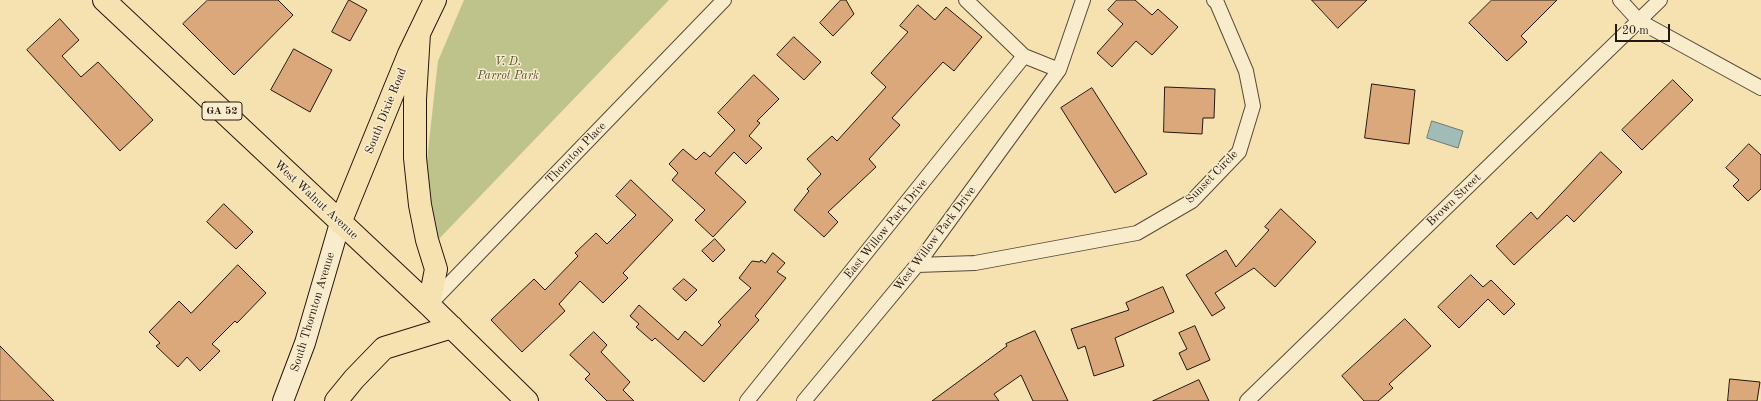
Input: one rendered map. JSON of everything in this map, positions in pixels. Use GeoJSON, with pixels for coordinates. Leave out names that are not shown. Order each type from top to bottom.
{"type":"FeatureCollection","features":[{"type":"Feature","properties":{"kind":"main road","name":"West Walnut Avenue"},"geometry":{"type":"LineString","coordinates":[[104,0],[429,305],[527,401]]}},
{"type":"Feature","properties":{"kind":"main road","name":"South Dixie Road"},"geometry":{"type":"LineString","coordinates":[[340,223],[419,33],[435,0]]}},
{"type":"Feature","properties":{"kind":"main road"},"geometry":{"type":"LineString","coordinates":[[419,33],[415,158],[420,205],[427,240],[436,269],[429,305]]}},
{"type":"Feature","properties":{"kind":"main road","name":"South Thornton Avenue"},"geometry":{"type":"LineString","coordinates":[[283,401],[305,343],[340,223]]}},
{"type":"Feature","properties":{"kind":"main road"},"geometry":{"type":"LineString","coordinates":[[336,401],[354,379],[384,348],[452,327]]}},
{"type":"Feature","properties":{"kind":"street","name":"Thornton Place"},"geometry":{"type":"LineString","coordinates":[[429,305],[724,0]]}},
{"type":"Feature","properties":{"kind":"street"},"geometry":{"type":"LineString","coordinates":[[966,0],[1024,56],[1059,70],[1084,0]]}},
{"type":"Feature","properties":{"kind":"street","name":"Sunset Circle"},"geometry":{"type":"LineString","coordinates":[[917,265],[975,263],[1137,233],[1192,201],[1239,152],[1253,106],[1246,71],[1214,0]]}},
{"type":"Feature","properties":{"kind":"street"},"geometry":{"type":"LineString","coordinates":[[1620,0],[1638,21],[1761,88]]}},
{"type":"Feature","properties":{"kind":"street","name":"Brown Street"},"geometry":{"type":"LineString","coordinates":[[1247,401],[1660,0]]}},
{"type":"Feature","properties":{"kind":"street","name":"East Willow Park Drive"},"geometry":{"type":"LineString","coordinates":[[747,401],[1024,56]]}},
{"type":"Feature","properties":{"kind":"street","name":"West Willow Park Drive"},"geometry":{"type":"LineString","coordinates":[[804,401],[917,265],[1059,70]]}},
{"type":"Feature","properties":{"kind":"green space","name":"V. D. Parrot Park"},"geometry":{"type":"Polygon","coordinates":[[[464,0],[669,0],[435,243],[426,169],[438,61],[464,0]]]}},
{"type":"Feature","properties":{"kind":"water"},"geometry":{"type":"Polygon","coordinates":[[[1432,121],[1463,131],[1458,148],[1427,138],[1432,121]]]}},
{"type":"Feature","properties":{"kind":"building"},"geometry":{"type":"Polygon","coordinates":[[[208,0],[278,0],[293,15],[234,75],[183,24],[208,0]]]}},
{"type":"Feature","properties":{"kind":"building"},"geometry":{"type":"Polygon","coordinates":[[[349,0],[367,10],[350,41],[332,32],[349,0]]]}},
{"type":"Feature","properties":{"kind":"building"},"geometry":{"type":"Polygon","coordinates":[[[841,0],[846,0],[854,14],[833,36],[820,23],[841,0]]]}},
{"type":"Feature","properties":{"kind":"building"},"geometry":{"type":"Polygon","coordinates":[[[1117,0],[1135,0],[1152,15],[1158,9],[1178,27],[1152,55],[1136,41],[1112,67],[1097,53],[1123,24],[1108,10],[1117,0]]]}},
{"type":"Feature","properties":{"kind":"building"},"geometry":{"type":"Polygon","coordinates":[[[1312,0],[1367,0],[1338,28],[1312,0]]]}},
{"type":"Feature","properties":{"kind":"building"},"geometry":{"type":"Polygon","coordinates":[[[1492,0],[1557,0],[1521,36],[1527,42],[1507,61],[1469,23],[1492,0]]]}},
{"type":"Feature","properties":{"kind":"building"},"geometry":{"type":"Polygon","coordinates":[[[918,5],[935,20],[946,7],[982,37],[954,71],[943,62],[892,118],[900,125],[869,159],[876,167],[828,212],[838,222],[824,237],[794,210],[809,191],[807,189],[821,174],[807,159],[832,136],[837,141],[886,87],[871,73],[908,32],[900,26],[918,5]]]}},
{"type":"Feature","properties":{"kind":"building"},"geometry":{"type":"Polygon","coordinates":[[[60,19],[79,40],[62,56],[81,77],[98,62],[153,120],[120,151],[27,50],[60,19]]]}},
{"type":"Feature","properties":{"kind":"building"},"geometry":{"type":"Polygon","coordinates":[[[794,37],[821,62],[804,80],[777,55],[794,37]]]}},
{"type":"Feature","properties":{"kind":"building"},"geometry":{"type":"Polygon","coordinates":[[[294,49],[332,70],[310,112],[271,90],[294,49]]]}},
{"type":"Feature","properties":{"kind":"building"},"geometry":{"type":"Polygon","coordinates":[[[754,75],[779,99],[757,121],[760,123],[749,136],[762,148],[746,164],[734,152],[715,173],[746,202],[713,237],[695,220],[705,210],[672,180],[678,173],[669,164],[683,149],[696,160],[704,152],[710,157],[735,130],[718,113],[754,75]]]}},
{"type":"Feature","properties":{"kind":"building"},"geometry":{"type":"Polygon","coordinates":[[[1673,80],[1693,100],[1642,150],[1622,130],[1673,80]]]}},
{"type":"Feature","properties":{"kind":"building"},"geometry":{"type":"Polygon","coordinates":[[[1372,84],[1415,90],[1409,144],[1365,138],[1372,84]]]}},
{"type":"Feature","properties":{"kind":"building"},"geometry":{"type":"Polygon","coordinates":[[[1165,87],[1215,89],[1214,118],[1203,118],[1202,134],[1164,132],[1165,87]]]}},
{"type":"Feature","properties":{"kind":"building"},"geometry":{"type":"Polygon","coordinates":[[[1092,88],[1147,174],[1115,193],[1061,108],[1092,88]]]}},
{"type":"Feature","properties":{"kind":"building"},"geometry":{"type":"Polygon","coordinates":[[[1749,144],[1761,155],[1761,189],[1748,201],[1733,186],[1739,180],[1726,168],[1749,144]]]}},
{"type":"Feature","properties":{"kind":"building"},"geometry":{"type":"Polygon","coordinates":[[[1601,152],[1622,172],[1574,222],[1567,215],[1514,265],[1496,246],[1531,212],[1537,219],[1601,152]]]}},
{"type":"Feature","properties":{"kind":"building"},"geometry":{"type":"Polygon","coordinates":[[[631,180],[673,220],[623,273],[628,278],[603,303],[580,281],[559,304],[565,311],[522,352],[491,320],[534,279],[545,290],[578,256],[575,253],[596,233],[607,244],[636,215],[616,196],[631,180]]]}},
{"type":"Feature","properties":{"kind":"building"},"geometry":{"type":"Polygon","coordinates":[[[224,204],[253,232],[236,249],[207,222],[224,204]]]}},
{"type":"Feature","properties":{"kind":"building"},"geometry":{"type":"Polygon","coordinates":[[[1281,209],[1316,242],[1275,287],[1254,268],[1215,293],[1225,308],[1212,316],[1186,275],[1226,250],[1236,267],[1269,230],[1265,227],[1281,209]]]}},
{"type":"Feature","properties":{"kind":"building"},"geometry":{"type":"Polygon","coordinates":[[[715,239],[725,250],[713,262],[702,251],[715,239]]]}},
{"type":"Feature","properties":{"kind":"building"},"geometry":{"type":"Polygon","coordinates":[[[773,253],[785,263],[777,272],[786,278],[755,316],[759,320],[704,382],[655,338],[652,341],[636,327],[639,324],[630,316],[639,305],[678,340],[685,331],[702,346],[721,325],[718,322],[751,288],[739,278],[752,261],[760,262],[761,260],[765,263],[773,253]]]}},
{"type":"Feature","properties":{"kind":"building"},"geometry":{"type":"Polygon","coordinates":[[[238,265],[266,293],[237,323],[235,321],[212,344],[220,351],[200,371],[187,357],[178,367],[156,346],[160,343],[149,332],[179,301],[191,313],[238,265]]]}},
{"type":"Feature","properties":{"kind":"building"},"geometry":{"type":"Polygon","coordinates":[[[1471,275],[1483,287],[1491,280],[1515,304],[1504,315],[1488,299],[1459,328],[1438,307],[1471,275]]]}},
{"type":"Feature","properties":{"kind":"building"},"geometry":{"type":"Polygon","coordinates":[[[684,279],[697,290],[686,301],[673,289],[684,279]]]}},
{"type":"Feature","properties":{"kind":"building"},"geometry":{"type":"Polygon","coordinates":[[[1163,287],[1174,312],[1115,338],[1124,366],[1094,376],[1085,346],[1078,349],[1071,329],[1129,310],[1126,303],[1163,287]]]}},
{"type":"Feature","properties":{"kind":"building"},"geometry":{"type":"Polygon","coordinates":[[[1405,319],[1431,346],[1389,384],[1393,388],[1378,401],[1364,401],[1342,376],[1405,319]]]}},
{"type":"Feature","properties":{"kind":"building"},"geometry":{"type":"Polygon","coordinates":[[[1195,326],[1210,360],[1187,370],[1179,353],[1187,349],[1179,333],[1195,326]]]}},
{"type":"Feature","properties":{"kind":"building"},"geometry":{"type":"Polygon","coordinates":[[[1035,331],[1068,401],[1033,401],[1021,375],[994,394],[999,401],[932,401],[1007,346],[1006,344],[1035,331]]]}},
{"type":"Feature","properties":{"kind":"building"},"geometry":{"type":"Polygon","coordinates":[[[594,332],[607,345],[601,352],[630,382],[623,390],[634,401],[607,401],[585,379],[590,374],[570,355],[594,332]]]}},
{"type":"Feature","properties":{"kind":"building"},"geometry":{"type":"Polygon","coordinates":[[[0,346],[54,401],[0,401],[0,346]]]}},
{"type":"Feature","properties":{"kind":"building"},"geometry":{"type":"Polygon","coordinates":[[[1730,379],[1760,382],[1757,401],[1728,401],[1730,379]]]}},
{"type":"Feature","properties":{"kind":"building"},"geometry":{"type":"Polygon","coordinates":[[[1199,380],[1209,401],[1153,401],[1199,380]]]}}]}
